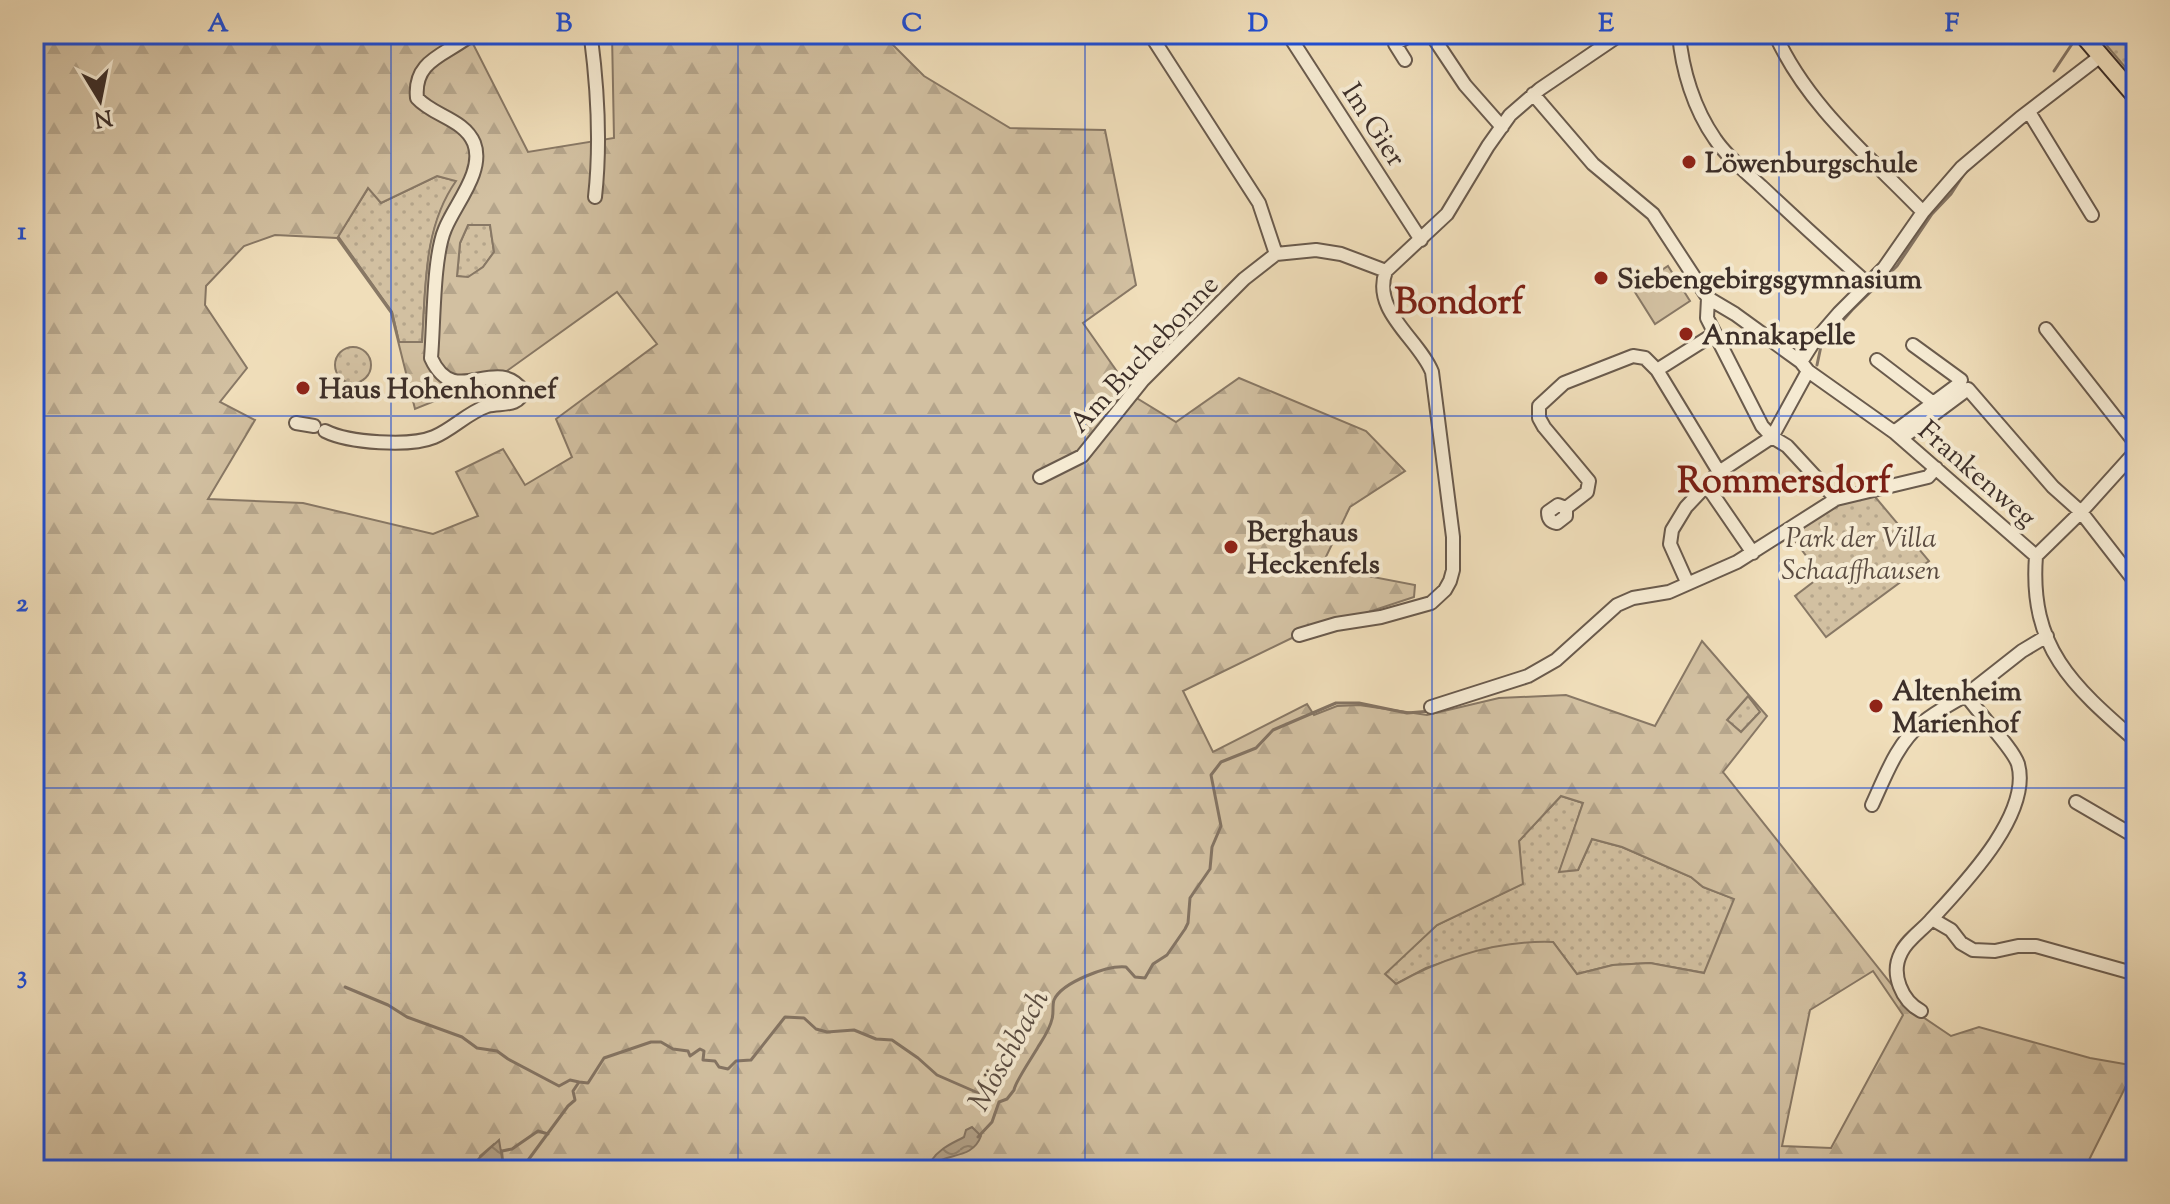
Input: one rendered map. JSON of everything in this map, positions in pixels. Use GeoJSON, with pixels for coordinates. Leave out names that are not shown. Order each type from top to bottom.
{"type":"FeatureCollection","features":[{"type":"Feature","properties":{"kind":"main road"},"geometry":{"type":"LineString","coordinates":[[2082,34],[2136,97]]}},
{"type":"Feature","properties":{"kind":"street"},"geometry":{"type":"LineString","coordinates":[[296,423],[365,443],[430,439],[488,405],[514,402],[522,397],[519,384],[508,379],[447,380],[437,371],[431,358],[444,231],[477,159],[476,147],[469,133],[424,106],[417,98],[417,77],[424,66],[472,34]]}},
{"type":"Feature","properties":{"kind":"street"},"geometry":{"type":"LineString","coordinates":[[592,34],[599,98],[599,160],[595,197]]}},
{"type":"Feature","properties":{"kind":"street"},"geometry":{"type":"LineString","coordinates":[[1150,34],[1259,203],[1276,254],[1316,250],[1341,254],[1386,271]]}},
{"type":"Feature","properties":{"kind":"street","name":"Im Gier"},"geometry":{"type":"LineString","coordinates":[[1288,34],[1421,240]]}},
{"type":"Feature","properties":{"kind":"street"},"geometry":{"type":"LineString","coordinates":[[1405,60],[1395,44],[1412,34]]}},
{"type":"Feature","properties":{"kind":"street"},"geometry":{"type":"LineString","coordinates":[[1431,34],[1465,85],[1502,127]]}},
{"type":"Feature","properties":{"kind":"street"},"geometry":{"type":"LineString","coordinates":[[1299,635],[1431,603],[1445,590],[1453,570],[1453,537],[1432,372],[1427,359],[1388,309],[1383,282],[1386,271],[1447,214],[1510,115],[1533,94],[1621,34]]}},
{"type":"Feature","properties":{"kind":"street"},"geometry":{"type":"LineString","coordinates":[[1679,34],[1690,88],[1715,140],[1783,208],[1868,284]]}},
{"type":"Feature","properties":{"kind":"street"},"geometry":{"type":"LineString","coordinates":[[1775,34],[1787,60],[1828,116],[1923,212]]}},
{"type":"Feature","properties":{"kind":"street"},"geometry":{"type":"LineString","coordinates":[[1687,582],[1670,544],[1672,530],[1686,507],[1719,472],[1772,437],[1813,343],[1884,268],[1923,212],[1962,167],[2102,55]]}},
{"type":"Feature","properties":{"kind":"street"},"geometry":{"type":"LineString","coordinates":[[1533,94],[1593,164],[1653,214],[1708,298],[1707,318],[1762,426],[1787,446],[1836,499]]}},
{"type":"Feature","properties":{"kind":"street"},"geometry":{"type":"LineString","coordinates":[[2029,112],[2092,215]]}},
{"type":"Feature","properties":{"kind":"street","name":"Am Buchebonne"},"geometry":{"type":"LineString","coordinates":[[1040,477],[1082,456],[1143,380],[1244,279],[1276,254]]}},
{"type":"Feature","properties":{"kind":"street","name":"Frankenweg"},"geometry":{"type":"LineString","coordinates":[[1708,298],[1735,314],[1898,435],[2036,556],[2033,586],[2055,657],[2070,679],[2136,741]]}},
{"type":"Feature","properties":{"kind":"street"},"geometry":{"type":"LineString","coordinates":[[2046,329],[2136,444]]}},
{"type":"Feature","properties":{"kind":"street"},"geometry":{"type":"LineString","coordinates":[[1657,370],[1714,334]]}},
{"type":"Feature","properties":{"kind":"street"},"geometry":{"type":"LineString","coordinates":[[1898,435],[1932,402],[1961,380],[1913,345]]}},
{"type":"Feature","properties":{"kind":"street"},"geometry":{"type":"LineString","coordinates":[[1566,508],[1587,492],[1589,481],[1544,427],[1539,418],[1539,406],[1564,383],[1633,356],[1645,358],[1657,370],[1719,472]]}},
{"type":"Feature","properties":{"kind":"street"},"geometry":{"type":"LineString","coordinates":[[1877,360],[1932,402]]}},
{"type":"Feature","properties":{"kind":"street"},"geometry":{"type":"LineString","coordinates":[[1898,435],[1968,389],[2053,487],[2081,512],[2136,583]]}},
{"type":"Feature","properties":{"kind":"street"},"geometry":{"type":"LineString","coordinates":[[2036,556],[2136,451]]}},
{"type":"Feature","properties":{"kind":"street"},"geometry":{"type":"LineString","coordinates":[[1431,707],[1528,676],[1556,660],[1617,605],[1633,598],[1669,592],[1737,562],[1836,499],[1928,477],[1936,468]]}},
{"type":"Feature","properties":{"kind":"street"},"geometry":{"type":"LineString","coordinates":[[1707,486],[1753,553]]}},
{"type":"Feature","properties":{"kind":"street"},"geometry":{"type":"LineString","coordinates":[[1872,805],[1897,752],[1922,723],[2047,636]]}},
{"type":"Feature","properties":{"kind":"street"},"geometry":{"type":"LineString","coordinates":[[1921,1011],[1905,999],[1897,972],[1901,953],[2002,832],[2014,809],[2019,786],[2018,764],[1966,695]]}},
{"type":"Feature","properties":{"kind":"street"},"geometry":{"type":"LineString","coordinates":[[2076,802],[2136,837]]}},
{"type":"Feature","properties":{"kind":"street"},"geometry":{"type":"LineString","coordinates":[[1932,919],[1951,930],[1961,943],[1973,950],[2036,946],[2136,974]]}},
{"type":"Feature","properties":{"kind":"green space"},"geometry":{"type":"Polygon","coordinates":[[[34,34],[468,34],[528,152],[614,138],[612,34],[882,34],[924,76],[1010,128],[1105,130],[1136,285],[1083,323],[1135,397],[1176,422],[1239,378],[1366,431],[1405,471],[1350,507],[1321,567],[1415,585],[1414,597],[1296,636],[1183,691],[1213,752],[1307,704],[1314,715],[1337,706],[1359,705],[1427,715],[1499,698],[1566,695],[1655,726],[1702,641],[1767,716],[1723,772],[1911,1009],[1951,1036],[1979,1027],[2090,1058],[2136,1066],[2088,1162],[2099,1170],[504,1170],[502,1151],[494,1144],[480,1156],[477,1170],[34,1170],[34,34]],[[437,176],[381,203],[368,188],[338,237],[392,312],[399,342],[422,342],[432,238],[445,199],[456,181],[437,176]],[[468,225],[460,243],[457,276],[468,277],[483,267],[494,252],[490,225],[468,225]],[[275,235],[244,246],[206,286],[205,305],[247,368],[220,402],[255,420],[208,499],[303,503],[433,534],[478,516],[456,472],[503,449],[525,485],[572,457],[556,419],[657,344],[617,292],[504,373],[415,409],[391,313],[337,238],[275,235]],[[1748,696],[1727,720],[1741,732],[1760,712],[1748,696]],[[1561,796],[1519,841],[1523,884],[1437,925],[1385,974],[1396,984],[1452,958],[1491,947],[1532,942],[1553,942],[1577,974],[1613,965],[1650,963],[1704,973],[1734,899],[1622,847],[1592,839],[1578,870],[1559,872],[1583,803],[1561,796]],[[1873,971],[1810,1010],[1782,1146],[1831,1148],[1903,1015],[1873,971]]]}},
{"type":"Feature","properties":{"kind":"green space"},"geometry":{"type":"Polygon","coordinates":[[[2097,34],[2136,34],[2136,80],[2097,34]]]}},
{"type":"Feature","properties":{"kind":"green space"},"geometry":{"type":"Polygon","coordinates":[[[437,176],[457,181],[446,199],[432,238],[422,342],[399,342],[392,312],[338,236],[369,187],[381,203],[437,176]]]}},
{"type":"Feature","properties":{"kind":"green space"},"geometry":{"type":"Polygon","coordinates":[[[468,225],[490,225],[494,252],[483,267],[468,278],[457,276],[460,243],[468,225]]]}},
{"type":"Feature","properties":{"kind":"green space"},"geometry":{"type":"Polygon","coordinates":[[[1668,266],[1690,301],[1655,324],[1633,289],[1668,266]]]}},
{"type":"Feature","properties":{"kind":"green space"},"geometry":{"type":"Polygon","coordinates":[[[353,347],[366,352],[371,365],[366,378],[353,383],[340,378],[335,365],[340,352],[353,347]]]}},
{"type":"Feature","properties":{"kind":"green space","name":"Park der Villa Schaaffhausen"},"geometry":{"type":"Polygon","coordinates":[[[1871,492],[1929,561],[1826,637],[1795,596],[1821,576],[1790,534],[1844,502],[1871,492]]]}},
{"type":"Feature","properties":{"kind":"green space"},"geometry":{"type":"Polygon","coordinates":[[[1748,696],[1761,711],[1741,732],[1727,720],[1748,696]]]}},
{"type":"Feature","properties":{"kind":"green space"},"geometry":{"type":"Polygon","coordinates":[[[1561,796],[1583,803],[1560,871],[1578,870],[1592,839],[1622,847],[1691,877],[1703,887],[1735,899],[1705,973],[1650,963],[1613,965],[1577,974],[1553,942],[1450,960],[1426,968],[1396,984],[1384,973],[1437,925],[1522,884],[1519,841],[1561,796]]]}},
{"type":"Feature","properties":{"kind":"water"},"geometry":{"type":"Polygon","coordinates":[[[972,1127],[981,1136],[972,1149],[932,1165],[931,1161],[938,1153],[964,1137],[966,1130],[972,1127]]]}},
{"type":"Feature","properties":{"kind":"water"},"geometry":{"type":"Polygon","coordinates":[[[499,1140],[504,1170],[477,1170],[473,1164],[499,1140]]]}},
{"type":"Feature","properties":{"kind":"waterway","name":"Möschbach"},"geometry":{"type":"LineString","coordinates":[[2054,71],[2074,41]]}},
{"type":"Feature","properties":{"kind":"waterway","name":"Möschbach"},"geometry":{"type":"LineString","coordinates":[[1817,365],[1821,346],[1897,266],[1932,214],[1980,159]]}},
{"type":"Feature","properties":{"kind":"waterway","name":"Möschbach"},"geometry":{"type":"LineString","coordinates":[[978,1137],[992,1122],[999,1102],[1007,1099],[1014,1090],[1046,1034],[1053,1017],[1054,1000],[1059,993],[1086,976],[1118,967],[1126,967],[1135,977],[1145,978],[1153,964],[1167,955],[1185,929],[1190,898],[1210,869],[1212,847],[1221,826],[1211,775],[1221,762],[1256,748],[1273,730],[1336,703],[1359,703],[1407,713],[1431,711]]}},
{"type":"Feature","properties":{"kind":"waterway"},"geometry":{"type":"LineString","coordinates":[[345,987],[388,1005],[407,1017],[462,1037],[477,1048],[497,1051],[559,1086],[570,1080],[579,1082]]}},
{"type":"Feature","properties":{"kind":"waterway"},"geometry":{"type":"LineString","coordinates":[[523,1167],[575,1100],[573,1091],[579,1082],[588,1083],[604,1058],[651,1042],[661,1042],[673,1049],[688,1051],[690,1056],[700,1049],[704,1051],[703,1060],[715,1061],[719,1067],[728,1069],[736,1061],[751,1060],[785,1017],[804,1018],[816,1029],[827,1032],[854,1030],[876,1039],[892,1040],[937,1075],[992,1099]]}},
{"type":"Feature","properties":{"kind":"waterway"},"geometry":{"type":"LineString","coordinates":[[502,1151],[512,1149],[538,1131],[548,1134]]}},
{"type":"Feature","properties":{"kind":"waterway","name":"Möschbach"},"geometry":{"type":"LineString","coordinates":[[926,1170],[934,1163]]}},
{"type":"Feature","properties":{"kind":"waterway"},"geometry":{"type":"LineString","coordinates":[[445,1170],[473,1164]]}},
{"type":"Feature","properties":{"kind":"place","name":"Löwenburgschule"},"geometry":{"type":"Point","coordinates":[1689,162]}},
{"type":"Feature","properties":{"kind":"place","name":"Siebengebirgsgymnasium"},"geometry":{"type":"Point","coordinates":[1601,278]}},
{"type":"Feature","properties":{"kind":"place","name":"Annakapelle"},"geometry":{"type":"Point","coordinates":[1686,334]}},
{"type":"Feature","properties":{"kind":"place","name":"Haus Hohenhonnef"},"geometry":{"type":"Point","coordinates":[303,388]}},
{"type":"Feature","properties":{"kind":"place","name":"Berghaus Heckenfels"},"geometry":{"type":"Point","coordinates":[1231,547]}},
{"type":"Feature","properties":{"kind":"place","name":"Altenheim Marienhof"},"geometry":{"type":"Point","coordinates":[1876,706]}},
{"type":"Feature","properties":{"kind":"district","name":"Bondorf"},"geometry":{"type":"Point","coordinates":[1459,300]}},
{"type":"Feature","properties":{"kind":"district","name":"Rommersdorf"},"geometry":{"type":"Point","coordinates":[1784,479]}}]}
